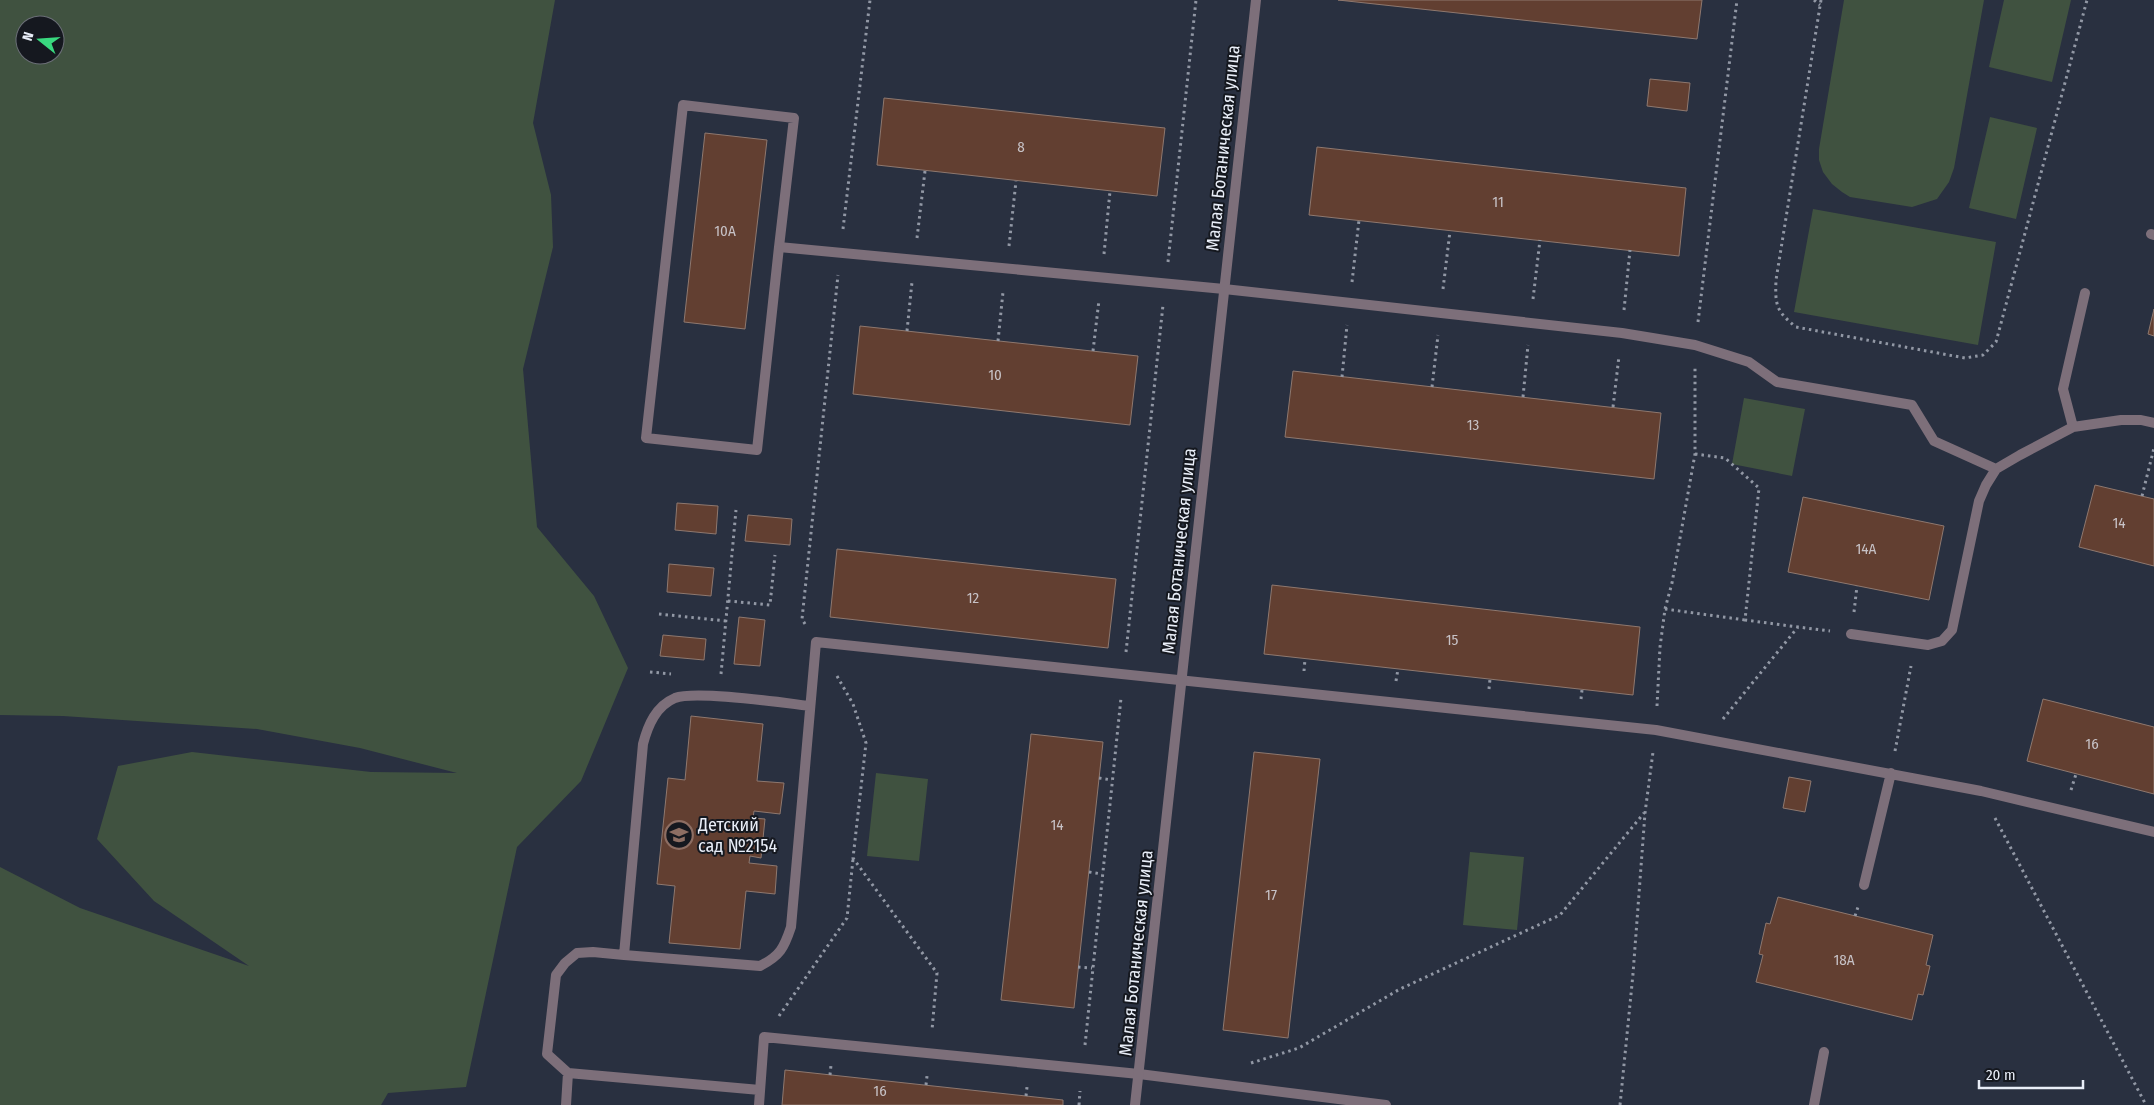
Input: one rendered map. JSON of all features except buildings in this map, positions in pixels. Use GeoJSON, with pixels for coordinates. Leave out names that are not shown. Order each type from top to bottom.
{"type":"FeatureCollection","features":[{"type":"Feature","properties":{"kind":"street","name":"Малая Ботаническая улица"},"geometry":{"type":"LineString","coordinates":[[1135,1105],[1256,0]]}},
{"type":"Feature","properties":{"kind":"street"},"geometry":{"type":"LineString","coordinates":[[683,105],[794,118],[779,246],[757,450],[646,438],[683,105]]}},
{"type":"Feature","properties":{"kind":"street"},"geometry":{"type":"LineString","coordinates":[[779,246],[1224,289],[1612,332],[1695,345],[1749,362],[1777,382],[1912,405],[1934,441],[1996,469]]}},
{"type":"Feature","properties":{"kind":"street"},"geometry":{"type":"LineString","coordinates":[[2074,427],[2063,389],[2085,293]]}},
{"type":"Feature","properties":{"kind":"street"},"geometry":{"type":"LineString","coordinates":[[1851,634],[1928,645],[1942,641],[1952,630],[1979,501],[1996,469],[2074,427],[2121,420],[2141,420],[2154,423]]}},
{"type":"Feature","properties":{"kind":"street"},"geometry":{"type":"LineString","coordinates":[[760,1090],[568,1072],[547,1054],[556,975],[565,963],[578,953],[593,952],[760,966],[775,958],[786,944],[791,927],[816,642],[1182,682],[1656,730],[1981,791],[2154,832]]}},
{"type":"Feature","properties":{"kind":"street"},"geometry":{"type":"LineString","coordinates":[[624,955],[643,744],[648,725],[660,709],[676,698],[695,695],[810,706]]}},
{"type":"Feature","properties":{"kind":"street"},"geometry":{"type":"LineString","coordinates":[[1864,885],[1891,773]]}},
{"type":"Feature","properties":{"kind":"street"},"geometry":{"type":"LineString","coordinates":[[759,1105],[764,1037],[1139,1074],[1386,1105]]}},
{"type":"Feature","properties":{"kind":"street"},"geometry":{"type":"LineString","coordinates":[[1814,1105],[1824,1052]]}},
{"type":"Feature","properties":{"kind":"street"},"geometry":{"type":"LineString","coordinates":[[566,1105],[568,1072]]}},
{"type":"Feature","properties":{"kind":"path"},"geometry":{"type":"LineString","coordinates":[[764,1037],[847,918],[866,743],[853,704],[802,619],[840,253],[870,0]]}},
{"type":"Feature","properties":{"kind":"path"},"geometry":{"type":"LineString","coordinates":[[1079,1105],[1196,0]]}},
{"type":"Feature","properties":{"kind":"path"},"geometry":{"type":"LineString","coordinates":[[1620,1105],[1633,974],[1645,813],[1656,730],[1660,647],[1665,609],[1672,583],[1695,454],[1695,345],[1737,0]]}},
{"type":"Feature","properties":{"kind":"path"},"geometry":{"type":"LineString","coordinates":[[1814,0],[1820,5]]}},
{"type":"Feature","properties":{"kind":"path"},"geometry":{"type":"LineString","coordinates":[[1821,0],[1776,280],[1775,300],[1781,315],[1796,326],[1965,358],[1983,354],[1996,342],[2086,0]]}},
{"type":"Feature","properties":{"kind":"path"},"geometry":{"type":"LineString","coordinates":[[2142,496],[2154,448]]}},
{"type":"Feature","properties":{"kind":"path"},"geometry":{"type":"LineString","coordinates":[[1695,454],[1725,458],[1759,488],[1744,620]]}},
{"type":"Feature","properties":{"kind":"path"},"geometry":{"type":"LineString","coordinates":[[718,697],[736,510]]}},
{"type":"Feature","properties":{"kind":"path"},"geometry":{"type":"LineString","coordinates":[[728,601],[770,605],[775,554]]}},
{"type":"Feature","properties":{"kind":"path"},"geometry":{"type":"LineString","coordinates":[[1665,609],[1851,634]]}},
{"type":"Feature","properties":{"kind":"path"},"geometry":{"type":"LineString","coordinates":[[659,614],[726,621]]}},
{"type":"Feature","properties":{"kind":"path"},"geometry":{"type":"LineString","coordinates":[[1706,739],[1798,627]]}},
{"type":"Feature","properties":{"kind":"path"},"geometry":{"type":"LineString","coordinates":[[1891,773],[1915,643]]}},
{"type":"Feature","properties":{"kind":"path"},"geometry":{"type":"LineString","coordinates":[[1099,778],[1112,780]]}},
{"type":"Feature","properties":{"kind":"path"},"geometry":{"type":"LineString","coordinates":[[1981,791],[2146,1105]]}},
{"type":"Feature","properties":{"kind":"path"},"geometry":{"type":"LineString","coordinates":[[1246,1064],[1299,1048],[1400,989],[1560,915],[1645,813]]}},
{"type":"Feature","properties":{"kind":"path"},"geometry":{"type":"LineString","coordinates":[[854,858],[938,973],[930,1053]]}},
{"type":"Feature","properties":{"kind":"path"},"geometry":{"type":"LineString","coordinates":[[1089,872],[1102,874]]}},
{"type":"Feature","properties":{"kind":"path"},"geometry":{"type":"LineString","coordinates":[[1078,967],[1092,968]]}},
{"type":"Feature","properties":{"kind":"green space"},"geometry":{"type":"Polygon","coordinates":[[[0,0],[555,0],[533,123],[551,195],[553,247],[523,369],[537,527],[594,596],[628,668],[581,781],[517,847],[466,1087],[388,1093],[381,1105],[0,1105],[0,867],[80,908],[249,966],[154,901],[97,839],[118,766],[192,752],[371,772],[457,773],[360,748],[257,729],[63,716],[0,715],[0,0]]]}},
{"type":"Feature","properties":{"kind":"green space"},"geometry":{"type":"Polygon","coordinates":[[[1844,0],[1984,0],[1954,168],[1949,182],[1937,199],[1912,207],[1850,197],[1832,184],[1823,172],[1819,160],[1819,149],[1844,0]]]}},
{"type":"Feature","properties":{"kind":"green space"},"geometry":{"type":"Polygon","coordinates":[[[2004,0],[2071,0],[2052,82],[1989,67],[2004,0]]]}},
{"type":"Feature","properties":{"kind":"green space"},"geometry":{"type":"Polygon","coordinates":[[[1990,117],[2037,128],[2016,219],[1969,208],[1990,117]]]}},
{"type":"Feature","properties":{"kind":"green space"},"geometry":{"type":"Polygon","coordinates":[[[1813,209],[1996,242],[1978,345],[1794,312],[1813,209]]]}},
{"type":"Feature","properties":{"kind":"green space"},"geometry":{"type":"Polygon","coordinates":[[[1744,398],[1805,409],[1792,476],[1732,464],[1744,398]]]}},
{"type":"Feature","properties":{"kind":"green space"},"geometry":{"type":"Polygon","coordinates":[[[876,773],[928,779],[919,861],[867,856],[876,773]]]}},
{"type":"Feature","properties":{"kind":"green space"},"geometry":{"type":"Polygon","coordinates":[[[1470,852],[1524,857],[1517,930],[1463,925],[1470,852]]]}},
{"type":"Feature","properties":{"kind":"place","name":"Детский сад №2154"},"geometry":{"type":"Point","coordinates":[679,835]}}]}
